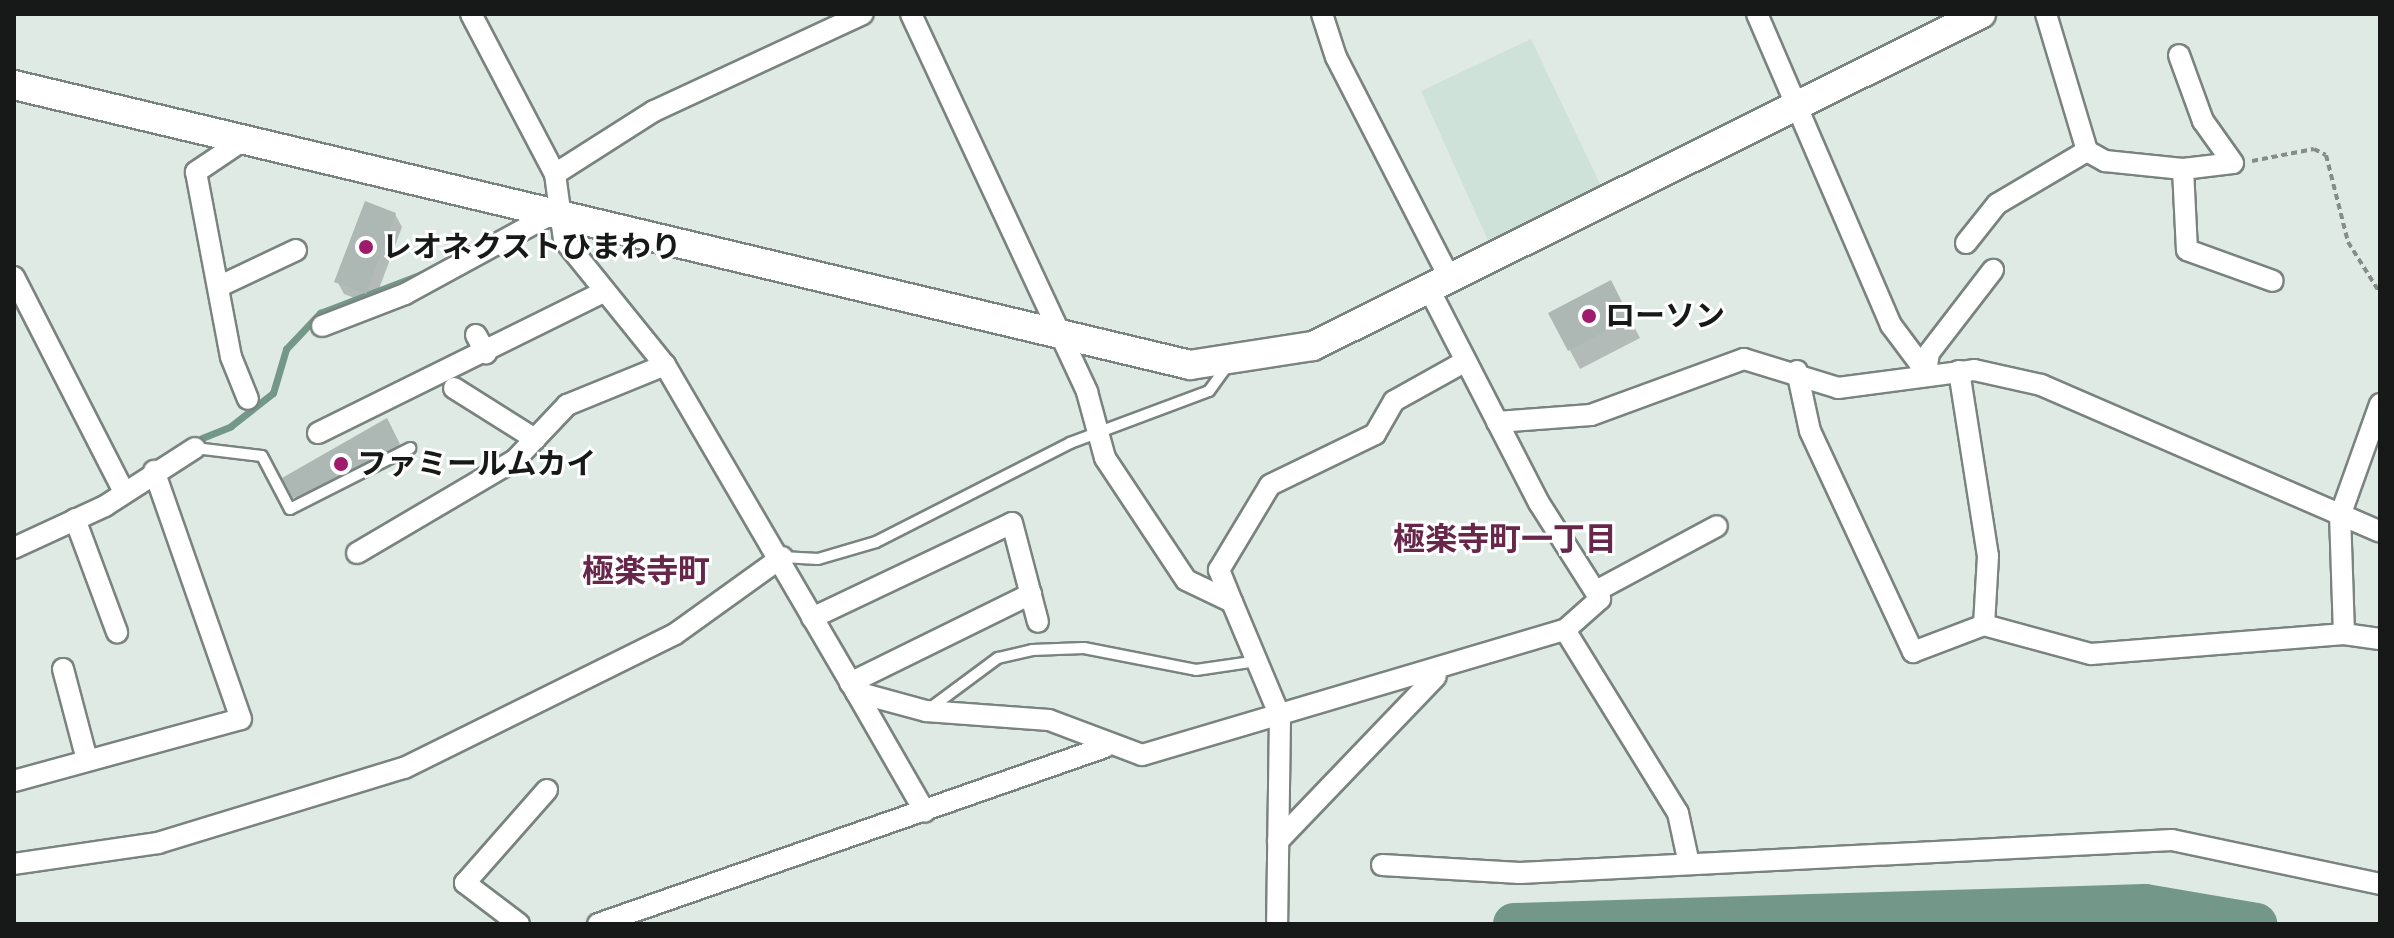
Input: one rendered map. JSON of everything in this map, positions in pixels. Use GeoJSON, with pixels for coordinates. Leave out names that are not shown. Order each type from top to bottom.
{"type":"FeatureCollection","features":[{"type":"Feature","properties":{"kind":"street"},"geometry":{"type":"LineString","coordinates":[[471,14],[555,174],[557,211],[564,240],[665,365],[782,557],[812,618],[925,812]]}},
{"type":"Feature","properties":{"kind":"street"},"geometry":{"type":"LineString","coordinates":[[555,174],[654,111],[863,14]]}},
{"type":"Feature","properties":{"kind":"street"},"geometry":{"type":"LineString","coordinates":[[911,14],[1057,337],[1087,392],[1096,436],[1186,580],[1232,602]]}},
{"type":"Feature","properties":{"kind":"street"},"geometry":{"type":"LineString","coordinates":[[853,687],[926,711],[1049,720],[1078,727],[1105,747],[1142,755],[1439,673],[1565,630],[1600,599],[1497,422],[1466,361],[1441,286],[1336,57],[1322,14]]}},
{"type":"Feature","properties":{"kind":"street"},"geometry":{"type":"LineString","coordinates":[[1757,14],[1891,325],[1926,372]]}},
{"type":"Feature","properties":{"kind":"street"},"geometry":{"type":"LineString","coordinates":[[14,85],[248,137],[1057,337],[1190,365],[1313,346],[1441,286],[1981,14]]}},
{"type":"Feature","properties":{"kind":"street"},"geometry":{"type":"LineString","coordinates":[[2046,14],[2087,151],[2105,161],[2183,169],[2233,163],[2203,121],[2179,55]]}},
{"type":"Feature","properties":{"kind":"street"},"geometry":{"type":"LineString","coordinates":[[248,137],[196,172],[220,286],[240,353],[248,399]]}},
{"type":"Feature","properties":{"kind":"street"},"geometry":{"type":"LineString","coordinates":[[1966,243],[1994,199],[2087,151]]}},
{"type":"Feature","properties":{"kind":"street"},"geometry":{"type":"LineString","coordinates":[[2183,169],[2187,250],[2227,273],[2273,281]]}},
{"type":"Feature","properties":{"kind":"street"},"geometry":{"type":"LineString","coordinates":[[322,326],[443,283],[557,211]]}},
{"type":"Feature","properties":{"kind":"street"},"geometry":{"type":"LineString","coordinates":[[220,286],[296,250]]}},
{"type":"Feature","properties":{"kind":"street"},"geometry":{"type":"LineString","coordinates":[[1926,372],[1929,353],[1993,270]]}},
{"type":"Feature","properties":{"kind":"street"},"geometry":{"type":"LineString","coordinates":[[14,277],[124,492]]}},
{"type":"Feature","properties":{"kind":"street"},"geometry":{"type":"LineString","coordinates":[[318,433],[390,383],[605,291]]}},
{"type":"Feature","properties":{"kind":"street"},"geometry":{"type":"LineString","coordinates":[[1497,422],[1591,415],[1744,359],[1797,371],[1838,388],[1926,372],[1959,371],[2041,385],[2380,532]]}},
{"type":"Feature","properties":{"kind":"street"},"geometry":{"type":"LineString","coordinates":[[1277,924],[1280,716],[1219,570],[1270,485],[1375,434],[1394,401],[1466,361]]}},
{"type":"Feature","properties":{"kind":"street"},"geometry":{"type":"LineString","coordinates":[[357,553],[515,460],[567,405],[665,365]]}},
{"type":"Feature","properties":{"kind":"street"},"geometry":{"type":"LineString","coordinates":[[1797,371],[1810,431],[1913,652],[1984,625],[2091,654],[2344,634],[2380,639]]}},
{"type":"Feature","properties":{"kind":"street"},"geometry":{"type":"LineString","coordinates":[[1959,371],[1988,556],[1984,625]]}},
{"type":"Feature","properties":{"kind":"street"},"geometry":{"type":"LineString","coordinates":[[454,388],[535,439]]}},
{"type":"Feature","properties":{"kind":"street"},"geometry":{"type":"LineString","coordinates":[[2344,634],[2340,516],[2380,404]]}},
{"type":"Feature","properties":{"kind":"street"},"geometry":{"type":"LineString","coordinates":[[14,548],[124,492],[195,448]]}},
{"type":"Feature","properties":{"kind":"street"},"geometry":{"type":"LineString","coordinates":[[14,781],[241,719],[154,471]]}},
{"type":"Feature","properties":{"kind":"street"},"geometry":{"type":"LineString","coordinates":[[75,519],[117,632]]}},
{"type":"Feature","properties":{"kind":"street"},"geometry":{"type":"LineString","coordinates":[[812,618],[1012,523],[1038,622]]}},
{"type":"Feature","properties":{"kind":"street"},"geometry":{"type":"LineString","coordinates":[[1596,591],[1717,526]]}},
{"type":"Feature","properties":{"kind":"street"},"geometry":{"type":"LineString","coordinates":[[14,864],[158,843],[404,768],[675,634],[782,557]]}},
{"type":"Feature","properties":{"kind":"street"},"geometry":{"type":"LineString","coordinates":[[853,687],[1031,594]]}},
{"type":"Feature","properties":{"kind":"street"},"geometry":{"type":"LineString","coordinates":[[1565,630],[1678,813],[1689,864]]}},
{"type":"Feature","properties":{"kind":"street"},"geometry":{"type":"LineString","coordinates":[[63,669],[87,760]]}},
{"type":"Feature","properties":{"kind":"street"},"geometry":{"type":"LineString","coordinates":[[1278,841],[1439,673]]}},
{"type":"Feature","properties":{"kind":"street"},"geometry":{"type":"LineString","coordinates":[[598,924],[1105,747]]}},
{"type":"Feature","properties":{"kind":"street"},"geometry":{"type":"LineString","coordinates":[[519,924],[465,883],[547,790]]}},
{"type":"Feature","properties":{"kind":"street"},"geometry":{"type":"LineString","coordinates":[[1382,865],[1520,873],[2172,840],[2380,884]]}},
{"type":"Feature","properties":{"kind":"lane"},"geometry":{"type":"LineString","coordinates":[[782,557],[818,559],[876,542],[1096,436],[1209,391],[1230,361]]}},
{"type":"Feature","properties":{"kind":"lane"},"geometry":{"type":"LineString","coordinates":[[195,448],[262,456],[290,509],[410,448]]}},
{"type":"Feature","properties":{"kind":"lane"},"geometry":{"type":"LineString","coordinates":[[926,711],[998,658],[1032,650],[1084,648],[1196,670],[1258,661]]}},
{"type":"Feature","properties":{"kind":"path"},"geometry":{"type":"LineString","coordinates":[[2233,163],[2314,149],[2326,155],[2348,242],[2380,293]]}},
{"type":"Feature","properties":{"kind":"shaded area"},"geometry":{"type":"Polygon","coordinates":[[[1531,39],[1601,186],[1489,243],[1421,91],[1531,39]]]}},
{"type":"Feature","properties":{"kind":"building","name":"レオネクストひまわり"},"geometry":{"type":"Polygon","coordinates":[[[365,201],[396,213],[366,294],[334,282],[365,201]]]}},
{"type":"Feature","properties":{"kind":"building","name":"ローソン"},"geometry":{"type":"Polygon","coordinates":[[[1611,280],[1630,318],[1568,351],[1548,313],[1611,280]]]}},
{"type":"Feature","properties":{"kind":"building","name":"ファミールムカイ"},"geometry":{"type":"Polygon","coordinates":[[[387,418],[400,444],[293,498],[282,478],[387,418]]]}},
{"type":"Feature","properties":{"kind":"waterway"},"geometry":{"type":"LineString","coordinates":[[202,438],[231,426],[273,393],[286,349],[320,313],[422,274],[488,238]]}},
{"type":"Feature","properties":{"kind":"waterway"},"geometry":{"type":"LineString","coordinates":[[1514,924],[2145,905],[2256,924]]}},
{"type":"Feature","properties":{"kind":"place","name":"レオネクストひまわり"},"geometry":{"type":"Point","coordinates":[366,247]}},
{"type":"Feature","properties":{"kind":"place","name":"ローソン"},"geometry":{"type":"Point","coordinates":[1589,316]}},
{"type":"Feature","properties":{"kind":"place","name":"ファミールムカイ"},"geometry":{"type":"Point","coordinates":[341,464]}},
{"type":"Feature","properties":{"kind":"district","name":"極楽寺町一丁目"},"geometry":{"type":"Point","coordinates":[1505,539]}},
{"type":"Feature","properties":{"kind":"district","name":"極楽寺町"},"geometry":{"type":"Point","coordinates":[646,571]}}]}
